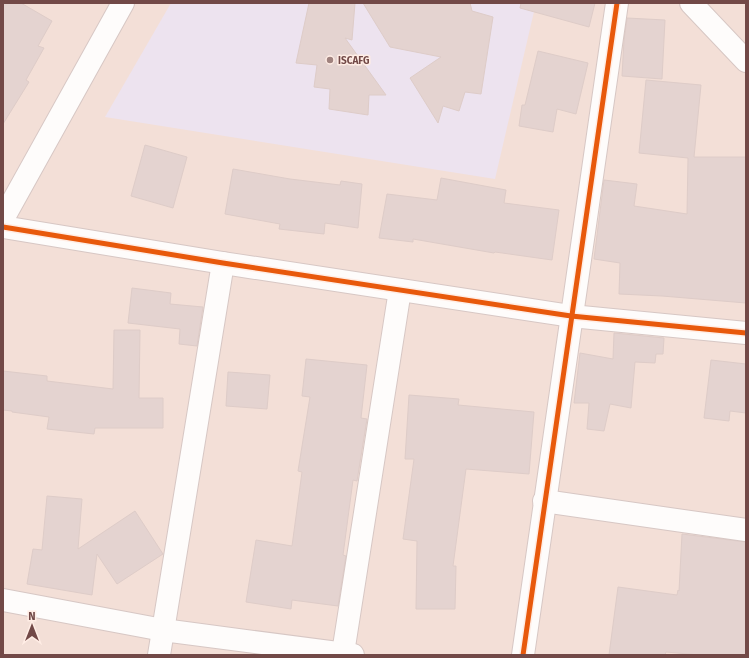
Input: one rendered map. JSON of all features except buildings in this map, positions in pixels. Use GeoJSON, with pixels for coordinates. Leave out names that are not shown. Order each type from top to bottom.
{"type":"FeatureCollection","features":[{"type":"Feature","properties":{"kind":"street"},"geometry":{"type":"LineString","coordinates":[[3,219],[123,3]]}},
{"type":"Feature","properties":{"kind":"street"},"geometry":{"type":"LineString","coordinates":[[523,655],[617,3]]}},
{"type":"Feature","properties":{"kind":"street"},"geometry":{"type":"LineString","coordinates":[[691,3],[746,61]]}},
{"type":"Feature","properties":{"kind":"street"},"geometry":{"type":"LineString","coordinates":[[3,227],[223,263],[571,316],[746,333]]}},
{"type":"Feature","properties":{"kind":"street"},"geometry":{"type":"LineString","coordinates":[[159,655],[223,263]]}},
{"type":"Feature","properties":{"kind":"street"},"geometry":{"type":"LineString","coordinates":[[3,600],[163,630],[348,654],[400,290]]}},
{"type":"Feature","properties":{"kind":"street"},"geometry":{"type":"LineString","coordinates":[[544,501],[746,530]]}},
{"type":"Feature","properties":{"kind":"shaded area"},"geometry":{"type":"Polygon","coordinates":[[[3,3],[746,3],[746,655],[3,655],[3,3]]]}},
{"type":"Feature","properties":{"kind":"shaded area","name":"ISCAFG"},"geometry":{"type":"Polygon","coordinates":[[[171,3],[536,3],[495,179],[105,117],[171,3]]]}},
{"type":"Feature","properties":{"kind":"cycle path"},"geometry":{"type":"LineString","coordinates":[[523,655],[617,3]]}},
{"type":"Feature","properties":{"kind":"cycle path"},"geometry":{"type":"LineString","coordinates":[[3,227],[223,263],[571,316],[746,333]]}},
{"type":"Feature","properties":{"kind":"place","name":"ISCAFG"},"geometry":{"type":"Point","coordinates":[330,60]}}]}
